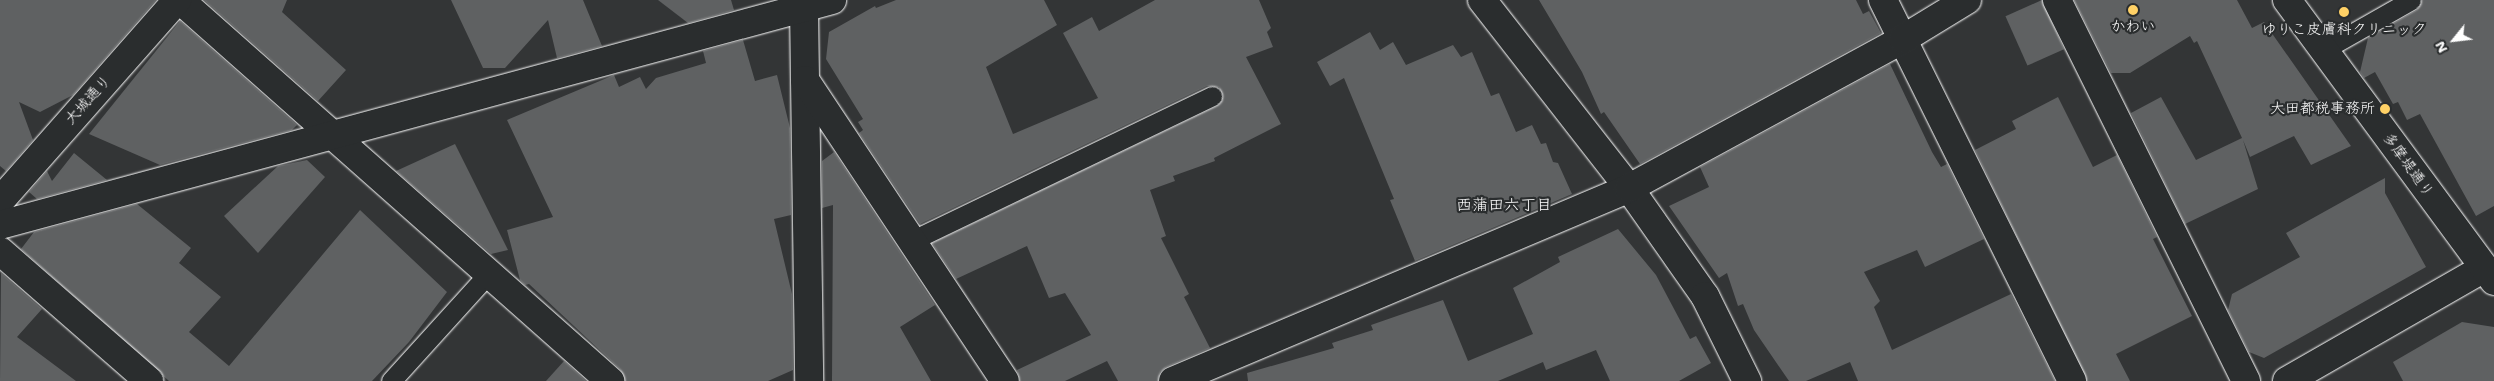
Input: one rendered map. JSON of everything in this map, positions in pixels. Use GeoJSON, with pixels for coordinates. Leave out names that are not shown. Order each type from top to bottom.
{"type":"FeatureCollection","features":[{"type":"Feature","properties":{"kind":"street"},"geometry":{"type":"LineString","coordinates":[[179,0],[336,135],[610,381]]}},
{"type":"Feature","properties":{"kind":"street","name":"大城通り"},"geometry":{"type":"LineString","coordinates":[[0,201],[179,0]]}},
{"type":"Feature","properties":{"kind":"street"},"geometry":{"type":"LineString","coordinates":[[0,224],[336,135],[799,4],[832,0]]}},
{"type":"Feature","properties":{"kind":"street"},"geometry":{"type":"LineString","coordinates":[[1482,0],[1629,188],[1706,296],[1740,379]]}},
{"type":"Feature","properties":{"kind":"street"},"geometry":{"type":"LineString","coordinates":[[1883,0],[2072,381]]}},
{"type":"Feature","properties":{"kind":"street"},"geometry":{"type":"LineString","coordinates":[[1173,381],[1629,188],[1903,39],[1967,0]]}},
{"type":"Feature","properties":{"kind":"street"},"geometry":{"type":"LineString","coordinates":[[2057,0],[2246,381]]}},
{"type":"Feature","properties":{"kind":"street","name":"多摩堤通り"},"geometry":{"type":"LineString","coordinates":[[2287,0],[2489,275]]}},
{"type":"Feature","properties":{"kind":"street"},"geometry":{"type":"LineString","coordinates":[[799,4],[805,80],[809,381]]}},
{"type":"Feature","properties":{"kind":"street"},"geometry":{"type":"LineString","coordinates":[[805,80],[1005,381]]}},
{"type":"Feature","properties":{"kind":"street"},"geometry":{"type":"LineString","coordinates":[[0,251],[136,377]]}},
{"type":"Feature","properties":{"kind":"street"},"geometry":{"type":"LineString","coordinates":[[2287,381],[2328,371],[2489,275]]}},
{"type":"Feature","properties":{"kind":"lane"},"geometry":{"type":"LineString","coordinates":[[2323,50],[2411,0]]}},
{"type":"Feature","properties":{"kind":"lane"},"geometry":{"type":"LineString","coordinates":[[913,240],[1212,96]]}},
{"type":"Feature","properties":{"kind":"lane"},"geometry":{"type":"LineString","coordinates":[[390,381],[489,273]]}},
{"type":"Feature","properties":{"kind":"building"},"geometry":{"type":"Polygon","coordinates":[[[0,0],[156,0],[73,95],[40,112],[19,102],[33,140],[6,171],[0,166],[0,0]]]}},
{"type":"Feature","properties":{"kind":"building"},"geometry":{"type":"Polygon","coordinates":[[[204,0],[287,0],[282,12],[346,70],[318,101],[204,0]]]}},
{"type":"Feature","properties":{"kind":"building"},"geometry":{"type":"Polygon","coordinates":[[[451,0],[583,0],[602,46],[557,58],[548,20],[505,68],[483,68],[451,0]]]}},
{"type":"Feature","properties":{"kind":"building"},"geometry":{"type":"Polygon","coordinates":[[[658,0],[731,0],[734,10],[688,23],[658,0]]]}},
{"type":"Feature","properties":{"kind":"building"},"geometry":{"type":"Polygon","coordinates":[[[896,0],[1044,0],[1057,25],[986,67],[1013,134],[1098,98],[1063,33],[1092,17],[1099,31],[1155,0],[1259,0],[1271,28],[1267,32],[1273,47],[1246,57],[1281,124],[1214,158],[1215,161],[1173,176],[1175,181],[1150,190],[1166,236],[1161,238],[1189,294],[1184,297],[1210,348],[1166,367],[1160,372],[1158,381],[1118,381],[1107,361],[1065,381],[1020,381],[1017,370],[1091,335],[1065,293],[1049,298],[1027,246],[956,279],[932,243],[1217,106],[1223,97],[1219,87],[1207,86],[920,224],[859,133],[863,130],[858,122],[863,119],[826,59],[829,32],[875,6],[876,8],[896,0]]]}},
{"type":"Feature","properties":{"kind":"building"},"geometry":{"type":"Polygon","coordinates":[[[1539,0],[1856,0],[1863,14],[1869,11],[1881,33],[1640,164],[1604,112],[1601,114],[1582,72],[1539,0]]]}},
{"type":"Feature","properties":{"kind":"building"},"geometry":{"type":"Polygon","coordinates":[[[2042,0],[2064,49],[2027,66],[2005,16],[2042,0]]]}},
{"type":"Feature","properties":{"kind":"building"},"geometry":{"type":"Polygon","coordinates":[[[2074,0],[2237,0],[2252,28],[2264,22],[2351,146],[2311,165],[2294,136],[2250,157],[2243,140],[2258,189],[2185,224],[2131,113],[2161,97],[2196,160],[2242,138],[2197,41],[2194,43],[2190,36],[2130,73],[2111,73],[2074,0]]]}},
{"type":"Feature","properties":{"kind":"building"},"geometry":{"type":"Polygon","coordinates":[[[2422,0],[2494,0],[2494,206],[2476,216],[2420,114],[2407,120],[2398,102],[2393,104],[2375,72],[2364,78],[2360,72],[2368,38],[2417,10],[2422,0]]]}},
{"type":"Feature","properties":{"kind":"building"},"geometry":{"type":"Polygon","coordinates":[[[180,21],[297,125],[292,130],[160,165],[89,134],[180,21]]]}},
{"type":"Feature","properties":{"kind":"building"},"geometry":{"type":"Polygon","coordinates":[[[1370,32],[1380,50],[1393,42],[1406,65],[1453,45],[1461,57],[1472,52],[1491,96],[1499,93],[1516,132],[1532,125],[1541,144],[1546,143],[1553,162],[1558,163],[1572,194],[1415,261],[1390,200],[1394,199],[1344,78],[1330,86],[1317,62],[1370,32]]]}},
{"type":"Feature","properties":{"kind":"building"},"geometry":{"type":"Polygon","coordinates":[[[743,40],[755,81],[777,75],[790,128],[791,215],[774,219],[792,294],[793,370],[768,381],[625,381],[620,369],[529,284],[525,285],[520,280],[507,230],[553,217],[507,120],[614,75],[619,87],[640,77],[646,89],[656,78],[706,63],[703,51],[743,40]]]}},
{"type":"Feature","properties":{"kind":"building"},"geometry":{"type":"Polygon","coordinates":[[[1890,64],[1932,152],[1941,167],[1947,164],[1984,239],[1925,267],[1917,250],[1864,272],[1880,301],[1874,307],[1892,350],[2011,294],[2055,381],[1858,381],[1850,362],[1806,381],[1789,381],[1754,330],[1743,304],[1738,306],[1727,273],[1719,278],[1669,206],[1709,187],[1700,167],[1890,64]]]}},
{"type":"Feature","properties":{"kind":"building"},"geometry":{"type":"Polygon","coordinates":[[[2058,97],[2093,167],[2117,155],[2157,237],[2153,239],[2192,316],[2116,354],[2130,381],[2087,381],[1975,150],[2016,129],[2012,121],[2058,97]]]}},
{"type":"Feature","properties":{"kind":"building"},"geometry":{"type":"Polygon","coordinates":[[[455,144],[508,250],[491,254],[396,171],[455,144]]]}},
{"type":"Feature","properties":{"kind":"building"},"geometry":{"type":"Polygon","coordinates":[[[834,152],[935,305],[900,327],[931,381],[832,381],[833,205],[822,208],[822,161],[834,152]]]}},
{"type":"Feature","properties":{"kind":"building"},"geometry":{"type":"Polygon","coordinates":[[[74,153],[107,180],[37,199],[29,192],[47,171],[52,181],[74,153]]]}},
{"type":"Feature","properties":{"kind":"building"},"geometry":{"type":"Polygon","coordinates":[[[307,160],[325,177],[258,253],[224,216],[278,166],[307,160]]]}},
{"type":"Feature","properties":{"kind":"building"},"geometry":{"type":"Polygon","coordinates":[[[2385,178],[2385,193],[2426,267],[2264,358],[2249,352],[2228,310],[2232,294],[2300,257],[2286,233],[2385,178]]]}},
{"type":"Feature","properties":{"kind":"building"},"geometry":{"type":"Polygon","coordinates":[[[137,204],[191,248],[179,263],[221,297],[189,332],[229,366],[360,210],[447,292],[409,342],[372,381],[169,381],[21,249],[34,232],[137,204]]]}},
{"type":"Feature","properties":{"kind":"building"},"geometry":{"type":"Polygon","coordinates":[[[1618,229],[1656,275],[1690,339],[1696,336],[1711,363],[1679,381],[1610,381],[1596,350],[1546,370],[1543,362],[1498,381],[1248,381],[1247,373],[1334,348],[1332,343],[1373,330],[1371,325],[1443,300],[1468,361],[1533,334],[1513,288],[1560,262],[1558,257],[1618,229]]]}},
{"type":"Feature","properties":{"kind":"building"},"geometry":{"type":"Polygon","coordinates":[[[1,273],[42,309],[17,337],[76,381],[0,381],[1,273]]]}},
{"type":"Feature","properties":{"kind":"building"},"geometry":{"type":"Polygon","coordinates":[[[2462,322],[2494,327],[2494,381],[2403,381],[2393,362],[2462,322]]]}},
{"type":"Feature","properties":{"kind":"building"},"geometry":{"type":"Polygon","coordinates":[[[564,361],[586,381],[546,381],[564,361]]]}},
{"type":"Feature","properties":{"kind":"place","name":"かわい"},"geometry":{"type":"Point","coordinates":[2133,10]}},
{"type":"Feature","properties":{"kind":"place","name":"ゆりこ皮膚科クリニック"},"geometry":{"type":"Point","coordinates":[2344,12]}},
{"type":"Feature","properties":{"kind":"place","name":"大田都税事務所"},"geometry":{"type":"Point","coordinates":[2385,109]}},
{"type":"Feature","properties":{"kind":"district","name":"西蒲田六丁目"},"geometry":{"type":"Point","coordinates":[1504,205]}}]}
